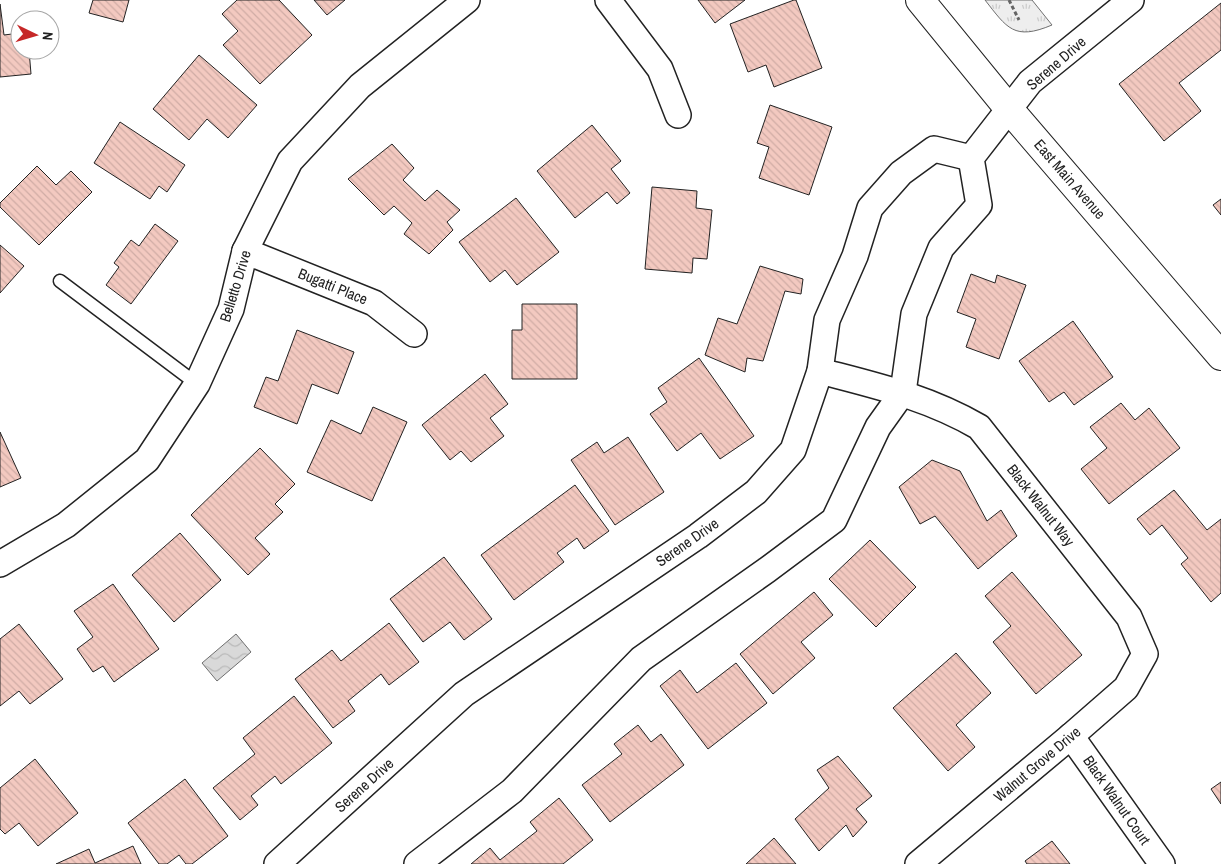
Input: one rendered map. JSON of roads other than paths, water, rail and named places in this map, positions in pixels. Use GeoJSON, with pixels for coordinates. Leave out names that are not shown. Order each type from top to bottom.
{"type":"FeatureCollection","features":[{"type":"Feature","properties":{"kind":"main road","name":"East Main Avenue"},"geometry":{"type":"LineString","coordinates":[[920,0],[1010,109],[1221,356]]}},
{"type":"Feature","properties":{"kind":"street","name":"Belletto Drive"},"geometry":{"type":"LineString","coordinates":[[0,564],[66,525],[147,460],[197,384],[231,309],[245,251],[290,161],[360,86],[467,0]]}},
{"type":"Feature","properties":{"kind":"street"},"geometry":{"type":"LineString","coordinates":[[608,0],[660,69],[678,115]]}},
{"type":"Feature","properties":{"kind":"street","name":"Serene Drive"},"geometry":{"type":"LineString","coordinates":[[277,864],[464,694],[698,536],[756,492],[793,450],[820,371],[827,320],[855,256],[870,208],[901,173],[934,149],[971,158],[1030,82],[1131,0]]}},
{"type":"Feature","properties":{"kind":"street"},"geometry":{"type":"LineString","coordinates":[[417,864],[512,792],[641,659],[834,520],[878,427],[903,392],[914,314],[941,248],[979,205],[971,158]]}},
{"type":"Feature","properties":{"kind":"street","name":"Bugatti Place"},"geometry":{"type":"LineString","coordinates":[[245,251],[374,303],[414,334]]}},
{"type":"Feature","properties":{"kind":"street","name":"Black Walnut Way"},"geometry":{"type":"LineString","coordinates":[[820,371],[903,392],[948,409],[979,427],[1129,617],[1145,654]]}},
{"type":"Feature","properties":{"kind":"street","name":"Walnut Grove Drive"},"geometry":{"type":"LineString","coordinates":[[918,864],[1126,688],[1145,654]]}},
{"type":"Feature","properties":{"kind":"street","name":"Black Walnut Court"},"geometry":{"type":"LineString","coordinates":[[1071,736],[1162,864]]}},
{"type":"Feature","properties":{"kind":"lane"},"geometry":{"type":"LineString","coordinates":[[60,281],[197,384]]}},
{"type":"Feature","properties":{"kind":"water"},"geometry":{"type":"Polygon","coordinates":[[[236,634],[251,652],[217,681],[202,663],[236,634]]]}}]}
